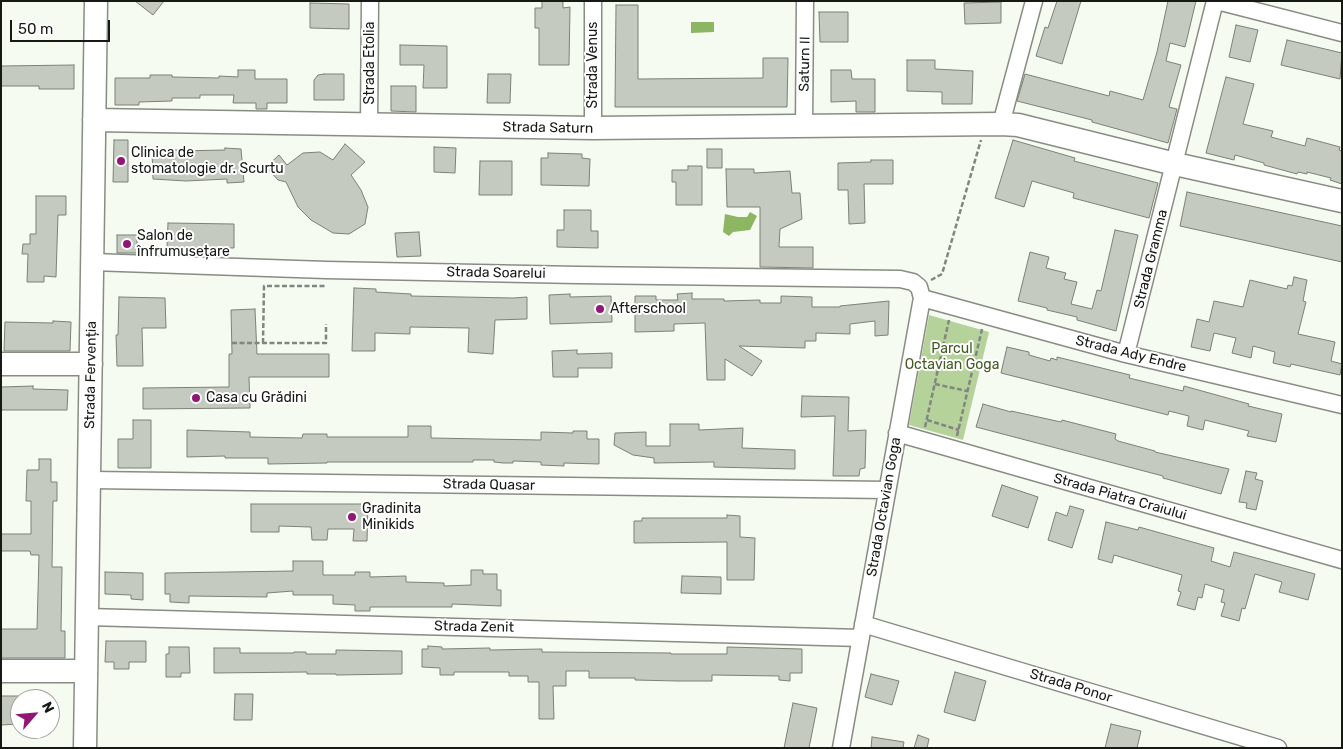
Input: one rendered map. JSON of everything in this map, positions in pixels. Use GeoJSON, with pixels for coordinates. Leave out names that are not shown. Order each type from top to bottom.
{"type":"FeatureCollection","features":[{"type":"Feature","properties":{"kind":"street","name":"Strada Fervenția"},"geometry":{"type":"LineString","coordinates":[[85,748],[96,1]]}},
{"type":"Feature","properties":{"kind":"street","name":"Strada Etolia"},"geometry":{"type":"LineString","coordinates":[[370,1],[370,124]]}},
{"type":"Feature","properties":{"kind":"street","name":"Strada Venus"},"geometry":{"type":"LineString","coordinates":[[593,1],[593,128]]}},
{"type":"Feature","properties":{"kind":"street","name":"Saturn II"},"geometry":{"type":"LineString","coordinates":[[804,126],[806,1]]}},
{"type":"Feature","properties":{"kind":"street"},"geometry":{"type":"LineString","coordinates":[[1034,1],[993,124],[1018,125],[1175,164],[1342,201]]}},
{"type":"Feature","properties":{"kind":"street"},"geometry":{"type":"LineString","coordinates":[[1216,1],[1342,33]]}},
{"type":"Feature","properties":{"kind":"street","name":"Strada Gramma"},"geometry":{"type":"LineString","coordinates":[[1126,354],[1216,1]]}},
{"type":"Feature","properties":{"kind":"street","name":"Strada Saturn"},"geometry":{"type":"LineString","coordinates":[[94,120],[593,128],[993,124]]}},
{"type":"Feature","properties":{"kind":"street","name":"Strada Soarelui"},"geometry":{"type":"LineString","coordinates":[[92,262],[326,270],[900,279],[912,282],[920,293]]}},
{"type":"Feature","properties":{"kind":"street","name":"Strada Ady Endre"},"geometry":{"type":"LineString","coordinates":[[920,293],[952,306],[1126,354],[1342,405]]}},
{"type":"Feature","properties":{"kind":"street","name":"Strada Octavian Goga"},"geometry":{"type":"LineString","coordinates":[[841,748],[898,434],[920,293]]}},
{"type":"Feature","properties":{"kind":"street"},"geometry":{"type":"LineString","coordinates":[[1,364],[91,364]]}},
{"type":"Feature","properties":{"kind":"street","name":"Strada Piatra Craiului"},"geometry":{"type":"LineString","coordinates":[[898,434],[1342,560]]}},
{"type":"Feature","properties":{"kind":"street","name":"Strada Quasar"},"geometry":{"type":"LineString","coordinates":[[90,480],[887,490]]}},
{"type":"Feature","properties":{"kind":"street","name":"Strada Zenit"},"geometry":{"type":"LineString","coordinates":[[88,617],[862,631]]}},
{"type":"Feature","properties":{"kind":"street","name":"Strada Ponor"},"geometry":{"type":"LineString","coordinates":[[862,631],[1278,748]]}},
{"type":"Feature","properties":{"kind":"street"},"geometry":{"type":"LineString","coordinates":[[1,671],[86,671]]}},
{"type":"Feature","properties":{"kind":"path"},"geometry":{"type":"LineString","coordinates":[[920,293],[942,274],[993,124]]}},
{"type":"Feature","properties":{"kind":"path"},"geometry":{"type":"LineString","coordinates":[[263,343],[264,286],[326,286]]}},
{"type":"Feature","properties":{"kind":"path"},"geometry":{"type":"LineString","coordinates":[[922,440],[952,306]]}},
{"type":"Feature","properties":{"kind":"path"},"geometry":{"type":"LineString","coordinates":[[954,450],[986,316]]}},
{"type":"Feature","properties":{"kind":"path"},"geometry":{"type":"LineString","coordinates":[[232,343],[326,343],[326,324]]}},
{"type":"Feature","properties":{"kind":"path"},"geometry":{"type":"LineString","coordinates":[[935,384],[968,391]]}},
{"type":"Feature","properties":{"kind":"path"},"geometry":{"type":"LineString","coordinates":[[927,420],[959,430]]}},
{"type":"Feature","properties":{"kind":"green space","name":"Parcul Octavian Goga"},"geometry":{"type":"Polygon","coordinates":[[[929,315],[989,332],[963,440],[909,425],[929,315]]]}},
{"type":"Feature","properties":{"kind":"shaded area"},"geometry":{"type":"Polygon","coordinates":[[[691,22],[714,22],[714,32],[691,33],[691,22]]]}},
{"type":"Feature","properties":{"kind":"shaded area"},"geometry":{"type":"Polygon","coordinates":[[[750,212],[757,216],[750,230],[733,232],[729,236],[723,232],[725,214],[747,217],[750,212]]]}},
{"type":"Feature","properties":{"kind":"building"},"geometry":{"type":"Polygon","coordinates":[[[135,1],[164,1],[153,15],[135,1]]]}},
{"type":"Feature","properties":{"kind":"building"},"geometry":{"type":"Polygon","coordinates":[[[542,1],[563,1],[563,8],[570,7],[569,65],[539,65],[539,28],[535,28],[535,8],[542,8],[542,1]]]}},
{"type":"Feature","properties":{"kind":"building"},"geometry":{"type":"Polygon","coordinates":[[[1057,1],[1081,1],[1062,64],[1036,56],[1045,27],[1048,28],[1057,1]]]}},
{"type":"Feature","properties":{"kind":"building"},"geometry":{"type":"Polygon","coordinates":[[[1168,1],[1196,1],[1185,47],[1170,43],[1166,61],[1181,65],[1169,107],[1177,109],[1168,143],[1092,122],[1092,120],[1017,101],[1025,74],[1109,96],[1110,91],[1143,100],[1157,52],[1168,1]]]}},
{"type":"Feature","properties":{"kind":"building"},"geometry":{"type":"Polygon","coordinates":[[[1001,2],[1001,23],[965,24],[964,3],[1001,2]]]}},
{"type":"Feature","properties":{"kind":"building"},"geometry":{"type":"Polygon","coordinates":[[[310,3],[349,4],[349,29],[310,28],[310,3]]]}},
{"type":"Feature","properties":{"kind":"building"},"geometry":{"type":"Polygon","coordinates":[[[616,5],[638,5],[638,79],[763,78],[763,58],[788,58],[787,107],[615,107],[616,5]]]}},
{"type":"Feature","properties":{"kind":"building"},"geometry":{"type":"Polygon","coordinates":[[[819,12],[848,12],[848,42],[820,42],[819,12]]]}},
{"type":"Feature","properties":{"kind":"building"},"geometry":{"type":"Polygon","coordinates":[[[1236,25],[1258,30],[1250,62],[1229,57],[1236,25]]]}},
{"type":"Feature","properties":{"kind":"building"},"geometry":{"type":"Polygon","coordinates":[[[1287,40],[1342,53],[1340,79],[1281,65],[1287,40]]]}},
{"type":"Feature","properties":{"kind":"building"},"geometry":{"type":"Polygon","coordinates":[[[400,45],[447,46],[447,88],[423,88],[424,65],[400,65],[400,45]]]}},
{"type":"Feature","properties":{"kind":"building"},"geometry":{"type":"Polygon","coordinates":[[[907,60],[935,60],[935,69],[973,71],[972,104],[942,104],[942,92],[907,91],[907,60]]]}},
{"type":"Feature","properties":{"kind":"building"},"geometry":{"type":"Polygon","coordinates":[[[74,65],[74,89],[39,89],[39,86],[1,86],[1,66],[74,65]]]}},
{"type":"Feature","properties":{"kind":"building"},"geometry":{"type":"Polygon","coordinates":[[[238,70],[255,70],[255,79],[287,79],[287,103],[267,103],[267,109],[256,109],[256,103],[233,103],[234,95],[200,95],[200,98],[172,98],[172,101],[139,102],[139,105],[115,105],[115,78],[150,78],[150,75],[238,77],[238,70]]]}},
{"type":"Feature","properties":{"kind":"building"},"geometry":{"type":"Polygon","coordinates":[[[831,70],[851,70],[852,79],[875,79],[875,112],[856,112],[856,101],[831,102],[831,70]]]}},
{"type":"Feature","properties":{"kind":"building"},"geometry":{"type":"Polygon","coordinates":[[[344,74],[344,100],[314,100],[314,80],[318,75],[344,74]]]}},
{"type":"Feature","properties":{"kind":"building"},"geometry":{"type":"Polygon","coordinates":[[[488,74],[511,74],[510,103],[487,103],[488,74]]]}},
{"type":"Feature","properties":{"kind":"building"},"geometry":{"type":"Polygon","coordinates":[[[1226,77],[1254,84],[1243,124],[1273,131],[1271,137],[1305,146],[1307,138],[1340,147],[1339,150],[1342,151],[1342,184],[1330,180],[1331,178],[1307,172],[1307,174],[1298,172],[1297,174],[1235,155],[1234,160],[1206,153],[1226,77]]]}},
{"type":"Feature","properties":{"kind":"building"},"geometry":{"type":"Polygon","coordinates":[[[391,86],[416,86],[416,112],[391,111],[391,86]]]}},
{"type":"Feature","properties":{"kind":"building","name":"Clinica de stomatologie dr. Scurtu"},"geometry":{"type":"Polygon","coordinates":[[[114,140],[128,140],[128,182],[113,182],[114,140]]]}},
{"type":"Feature","properties":{"kind":"building"},"geometry":{"type":"Polygon","coordinates":[[[1013,140],[1075,158],[1074,161],[1158,183],[1149,218],[1073,198],[1074,193],[1032,181],[1024,207],[995,198],[1013,140]]]}},
{"type":"Feature","properties":{"kind":"building"},"geometry":{"type":"Polygon","coordinates":[[[345,144],[365,162],[351,175],[361,190],[368,207],[365,224],[349,234],[333,233],[311,220],[298,207],[286,182],[278,180],[266,167],[279,155],[287,165],[303,153],[320,152],[333,160],[345,144]]]}},
{"type":"Feature","properties":{"kind":"building"},"geometry":{"type":"Polygon","coordinates":[[[434,147],[456,148],[455,173],[434,172],[434,147]]]}},
{"type":"Feature","properties":{"kind":"building"},"geometry":{"type":"Polygon","coordinates":[[[225,148],[241,149],[244,182],[227,183],[227,179],[186,181],[153,179],[152,150],[225,150],[225,148]]]}},
{"type":"Feature","properties":{"kind":"building"},"geometry":{"type":"Polygon","coordinates":[[[707,149],[722,149],[722,168],[707,168],[707,149]]]}},
{"type":"Feature","properties":{"kind":"building"},"geometry":{"type":"Polygon","coordinates":[[[548,153],[582,154],[582,158],[590,159],[589,186],[541,185],[541,158],[548,158],[548,153]]]}},
{"type":"Feature","properties":{"kind":"building"},"geometry":{"type":"Polygon","coordinates":[[[871,160],[893,160],[893,184],[864,184],[865,223],[849,224],[848,190],[838,190],[838,163],[871,162],[871,160]]]}},
{"type":"Feature","properties":{"kind":"building"},"geometry":{"type":"Polygon","coordinates":[[[480,161],[512,161],[512,195],[479,195],[480,161]]]}},
{"type":"Feature","properties":{"kind":"building"},"geometry":{"type":"Polygon","coordinates":[[[688,166],[702,166],[702,205],[676,205],[676,182],[672,182],[672,170],[688,170],[688,166]]]}},
{"type":"Feature","properties":{"kind":"building"},"geometry":{"type":"Polygon","coordinates":[[[726,169],[754,169],[754,173],[790,171],[792,193],[800,193],[802,219],[780,229],[779,247],[813,247],[813,268],[760,267],[760,207],[727,207],[726,169]]]}},
{"type":"Feature","properties":{"kind":"building"},"geometry":{"type":"Polygon","coordinates":[[[1187,192],[1342,226],[1342,262],[1180,226],[1187,192]]]}},
{"type":"Feature","properties":{"kind":"building"},"geometry":{"type":"Polygon","coordinates":[[[36,196],[66,196],[66,215],[58,215],[56,277],[44,276],[44,282],[27,282],[28,254],[22,254],[23,244],[30,244],[30,234],[36,234],[36,196]]]}},
{"type":"Feature","properties":{"kind":"building"},"geometry":{"type":"Polygon","coordinates":[[[564,210],[591,210],[591,231],[598,231],[598,248],[557,247],[557,230],[564,230],[564,210]]]}},
{"type":"Feature","properties":{"kind":"building"},"geometry":{"type":"Polygon","coordinates":[[[168,223],[234,224],[234,248],[167,247],[168,223]]]}},
{"type":"Feature","properties":{"kind":"building"},"geometry":{"type":"Polygon","coordinates":[[[1115,230],[1138,235],[1116,331],[1077,320],[1077,317],[1018,301],[1030,252],[1049,257],[1046,268],[1066,273],[1064,279],[1077,282],[1071,304],[1092,309],[1097,290],[1101,291],[1115,230]]]}},
{"type":"Feature","properties":{"kind":"building"},"geometry":{"type":"Polygon","coordinates":[[[419,232],[421,256],[397,257],[395,233],[419,232]]]}},
{"type":"Feature","properties":{"kind":"building","name":"Salon de înfrumusețare"},"geometry":{"type":"Polygon","coordinates":[[[117,235],[137,235],[137,253],[117,253],[117,235]]]}},
{"type":"Feature","properties":{"kind":"building"},"geometry":{"type":"Polygon","coordinates":[[[1294,277],[1307,280],[1303,301],[1306,302],[1298,334],[1335,342],[1331,361],[1342,364],[1340,375],[1291,364],[1290,367],[1273,363],[1275,352],[1253,346],[1251,358],[1232,353],[1236,338],[1214,333],[1210,351],[1191,347],[1197,319],[1209,322],[1214,301],[1243,307],[1250,280],[1287,289],[1288,285],[1292,286],[1294,277]]]}},
{"type":"Feature","properties":{"kind":"building"},"geometry":{"type":"Polygon","coordinates":[[[354,288],[376,289],[376,292],[411,294],[411,296],[527,297],[527,319],[495,320],[493,354],[468,352],[469,328],[410,327],[410,334],[375,333],[375,351],[352,351],[354,288]]]}},
{"type":"Feature","properties":{"kind":"building"},"geometry":{"type":"Polygon","coordinates":[[[692,293],[692,299],[724,299],[724,301],[760,300],[760,303],[781,303],[781,296],[812,297],[812,307],[840,307],[889,301],[888,335],[875,336],[875,321],[850,324],[850,334],[816,333],[816,341],[805,341],[805,348],[739,346],[762,361],[752,376],[725,359],[725,380],[707,380],[705,323],[674,324],[674,331],[635,332],[635,296],[656,296],[656,300],[678,300],[677,294],[692,293]]]}},
{"type":"Feature","properties":{"kind":"building"},"geometry":{"type":"Polygon","coordinates":[[[570,294],[570,297],[611,296],[612,322],[550,324],[549,295],[570,294]]]}},
{"type":"Feature","properties":{"kind":"building"},"geometry":{"type":"Polygon","coordinates":[[[119,297],[165,298],[166,328],[142,328],[143,366],[117,366],[116,335],[118,335],[119,297]]]}},
{"type":"Feature","properties":{"kind":"building"},"geometry":{"type":"Polygon","coordinates":[[[255,309],[257,354],[329,354],[329,377],[249,377],[250,408],[143,409],[143,388],[229,387],[229,354],[232,354],[231,310],[255,309]]]}},
{"type":"Feature","properties":{"kind":"building"},"geometry":{"type":"Polygon","coordinates":[[[53,321],[71,322],[70,351],[4,351],[5,322],[53,323],[53,321]]]}},
{"type":"Feature","properties":{"kind":"building"},"geometry":{"type":"Polygon","coordinates":[[[1007,347],[1029,352],[1029,355],[1050,361],[1051,358],[1057,360],[1057,357],[1130,375],[1129,378],[1183,391],[1184,386],[1249,404],[1248,406],[1282,414],[1276,442],[1247,436],[1249,431],[1205,420],[1203,430],[1187,426],[1189,416],[1169,411],[1168,415],[1001,373],[1007,347]]]}},
{"type":"Feature","properties":{"kind":"building"},"geometry":{"type":"Polygon","coordinates":[[[577,350],[577,354],[612,353],[612,368],[578,368],[578,377],[553,377],[552,351],[577,350]]]}},
{"type":"Feature","properties":{"kind":"building"},"geometry":{"type":"Polygon","coordinates":[[[33,386],[33,389],[68,390],[67,410],[1,410],[1,387],[33,386]]]}},
{"type":"Feature","properties":{"kind":"building"},"geometry":{"type":"Polygon","coordinates":[[[802,396],[849,397],[848,431],[866,430],[865,468],[860,469],[859,476],[833,476],[835,416],[801,417],[802,396]]]}},
{"type":"Feature","properties":{"kind":"building"},"geometry":{"type":"Polygon","coordinates":[[[983,404],[1011,412],[1061,422],[1062,420],[1116,434],[1115,439],[1118,441],[1155,452],[1229,469],[1221,494],[1163,478],[1163,476],[976,427],[983,404]]]}},
{"type":"Feature","properties":{"kind":"building"},"geometry":{"type":"Polygon","coordinates":[[[133,420],[151,420],[151,468],[118,468],[118,439],[133,439],[133,420]]]}},
{"type":"Feature","properties":{"kind":"building"},"geometry":{"type":"Polygon","coordinates":[[[670,424],[699,424],[699,430],[743,428],[742,448],[795,450],[795,469],[714,467],[714,462],[654,463],[654,458],[633,455],[614,445],[615,433],[646,432],[646,446],[670,446],[670,424]]]}},
{"type":"Feature","properties":{"kind":"building"},"geometry":{"type":"Polygon","coordinates":[[[408,426],[431,426],[431,438],[541,440],[541,432],[573,433],[573,431],[587,431],[587,439],[599,439],[599,464],[564,463],[564,466],[541,465],[541,462],[513,461],[513,463],[503,463],[494,462],[494,460],[473,460],[473,462],[268,464],[268,458],[187,457],[187,430],[250,432],[250,437],[302,438],[303,434],[327,434],[327,437],[408,437],[408,426]]]}},
{"type":"Feature","properties":{"kind":"building"},"geometry":{"type":"Polygon","coordinates":[[[39,459],[51,459],[51,482],[57,482],[57,501],[53,501],[52,567],[62,567],[61,631],[65,631],[65,658],[1,658],[1,629],[37,629],[39,555],[31,555],[30,551],[1,551],[1,534],[31,534],[31,501],[26,501],[27,470],[39,470],[39,459]]]}},
{"type":"Feature","properties":{"kind":"building"},"geometry":{"type":"Polygon","coordinates":[[[1246,471],[1257,473],[1255,479],[1263,481],[1256,510],[1246,508],[1247,503],[1239,502],[1246,471]]]}},
{"type":"Feature","properties":{"kind":"building"},"geometry":{"type":"Polygon","coordinates":[[[1002,485],[1038,497],[1028,528],[992,516],[1002,485]]]}},
{"type":"Feature","properties":{"kind":"building"},"geometry":{"type":"Polygon","coordinates":[[[251,504],[368,504],[367,541],[353,541],[354,529],[328,529],[327,540],[312,540],[311,527],[279,526],[279,532],[251,532],[251,504]]]}},
{"type":"Feature","properties":{"kind":"building"},"geometry":{"type":"Polygon","coordinates":[[[1070,506],[1084,510],[1072,548],[1048,540],[1056,512],[1067,516],[1070,506]]]}},
{"type":"Feature","properties":{"kind":"building"},"geometry":{"type":"Polygon","coordinates":[[[727,515],[740,516],[740,537],[755,538],[754,580],[727,580],[727,542],[634,543],[634,521],[642,521],[642,518],[727,518],[727,515]]]}},
{"type":"Feature","properties":{"kind":"building"},"geometry":{"type":"Polygon","coordinates":[[[1106,522],[1138,530],[1139,527],[1214,548],[1211,561],[1230,567],[1234,552],[1315,574],[1308,600],[1279,592],[1282,582],[1255,574],[1245,609],[1242,608],[1239,621],[1221,616],[1225,603],[1221,602],[1224,590],[1205,584],[1202,598],[1198,597],[1195,610],[1177,605],[1181,592],[1178,591],[1182,575],[1114,555],[1112,563],[1098,559],[1106,522]]]}},
{"type":"Feature","properties":{"kind":"building"},"geometry":{"type":"Polygon","coordinates":[[[293,561],[323,561],[323,575],[355,575],[355,572],[370,572],[370,577],[406,576],[406,582],[444,583],[444,586],[471,585],[471,570],[483,570],[483,574],[497,574],[497,590],[501,590],[501,606],[452,604],[452,607],[370,607],[370,611],[355,611],[355,605],[333,604],[333,595],[293,595],[293,591],[267,593],[267,597],[189,596],[189,603],[170,602],[170,594],[165,594],[165,573],[293,571],[293,561]]]}},
{"type":"Feature","properties":{"kind":"building"},"geometry":{"type":"Polygon","coordinates":[[[105,572],[143,573],[143,600],[131,599],[131,595],[105,594],[105,572]]]}},
{"type":"Feature","properties":{"kind":"building"},"geometry":{"type":"Polygon","coordinates":[[[682,576],[721,577],[721,594],[681,593],[682,576]]]}},
{"type":"Feature","properties":{"kind":"building"},"geometry":{"type":"Polygon","coordinates":[[[106,641],[146,641],[146,662],[129,662],[129,669],[114,669],[114,662],[105,662],[106,641]]]}},
{"type":"Feature","properties":{"kind":"building"},"geometry":{"type":"Polygon","coordinates":[[[428,646],[442,647],[442,649],[542,649],[542,652],[671,654],[727,654],[727,647],[802,649],[802,673],[790,673],[790,681],[779,680],[779,676],[712,675],[712,681],[677,681],[635,680],[635,678],[589,678],[589,671],[566,671],[566,686],[553,686],[554,719],[539,719],[539,682],[528,682],[528,676],[509,676],[509,672],[454,672],[454,675],[440,675],[440,668],[422,667],[422,649],[428,649],[428,646]]]}},
{"type":"Feature","properties":{"kind":"building"},"geometry":{"type":"Polygon","coordinates":[[[169,647],[189,647],[190,673],[181,673],[181,677],[166,677],[166,654],[169,654],[169,647]]]}},
{"type":"Feature","properties":{"kind":"building"},"geometry":{"type":"Polygon","coordinates":[[[214,648],[240,648],[240,653],[306,652],[306,654],[336,654],[336,650],[402,651],[402,674],[214,673],[214,648]]]}},
{"type":"Feature","properties":{"kind":"building"},"geometry":{"type":"Polygon","coordinates":[[[955,672],[986,681],[975,721],[944,712],[955,672]]]}},
{"type":"Feature","properties":{"kind":"building"},"geometry":{"type":"Polygon","coordinates":[[[871,674],[899,681],[892,705],[865,697],[871,674]]]}},
{"type":"Feature","properties":{"kind":"building"},"geometry":{"type":"Polygon","coordinates":[[[235,694],[253,694],[252,720],[234,720],[235,694]]]}},
{"type":"Feature","properties":{"kind":"building"},"geometry":{"type":"Polygon","coordinates":[[[1,696],[10,696],[10,725],[1,725],[1,696]]]}},
{"type":"Feature","properties":{"kind":"building"},"geometry":{"type":"Polygon","coordinates":[[[793,703],[817,708],[809,748],[784,748],[793,703]]]}},
{"type":"Feature","properties":{"kind":"building"},"geometry":{"type":"Polygon","coordinates":[[[1111,724],[1141,731],[1137,748],[1105,748],[1111,724]]]}},
{"type":"Feature","properties":{"kind":"building"},"geometry":{"type":"Polygon","coordinates":[[[918,735],[929,739],[927,748],[914,748],[918,735]]]}},
{"type":"Feature","properties":{"kind":"building"},"geometry":{"type":"Polygon","coordinates":[[[872,737],[904,742],[903,748],[871,748],[872,737]]]}},
{"type":"Feature","properties":{"kind":"place","name":"Clinica de stomatologie dr. Scurtu"},"geometry":{"type":"Point","coordinates":[121,161]}},
{"type":"Feature","properties":{"kind":"place","name":"Salon de înfrumusețare"},"geometry":{"type":"Point","coordinates":[127,244]}},
{"type":"Feature","properties":{"kind":"place","name":"Afterschool"},"geometry":{"type":"Point","coordinates":[600,309]}},
{"type":"Feature","properties":{"kind":"place","name":"Casa cu Grădini"},"geometry":{"type":"Point","coordinates":[196,398]}},
{"type":"Feature","properties":{"kind":"place","name":"Gradinita Minikids"},"geometry":{"type":"Point","coordinates":[352,517]}}]}
